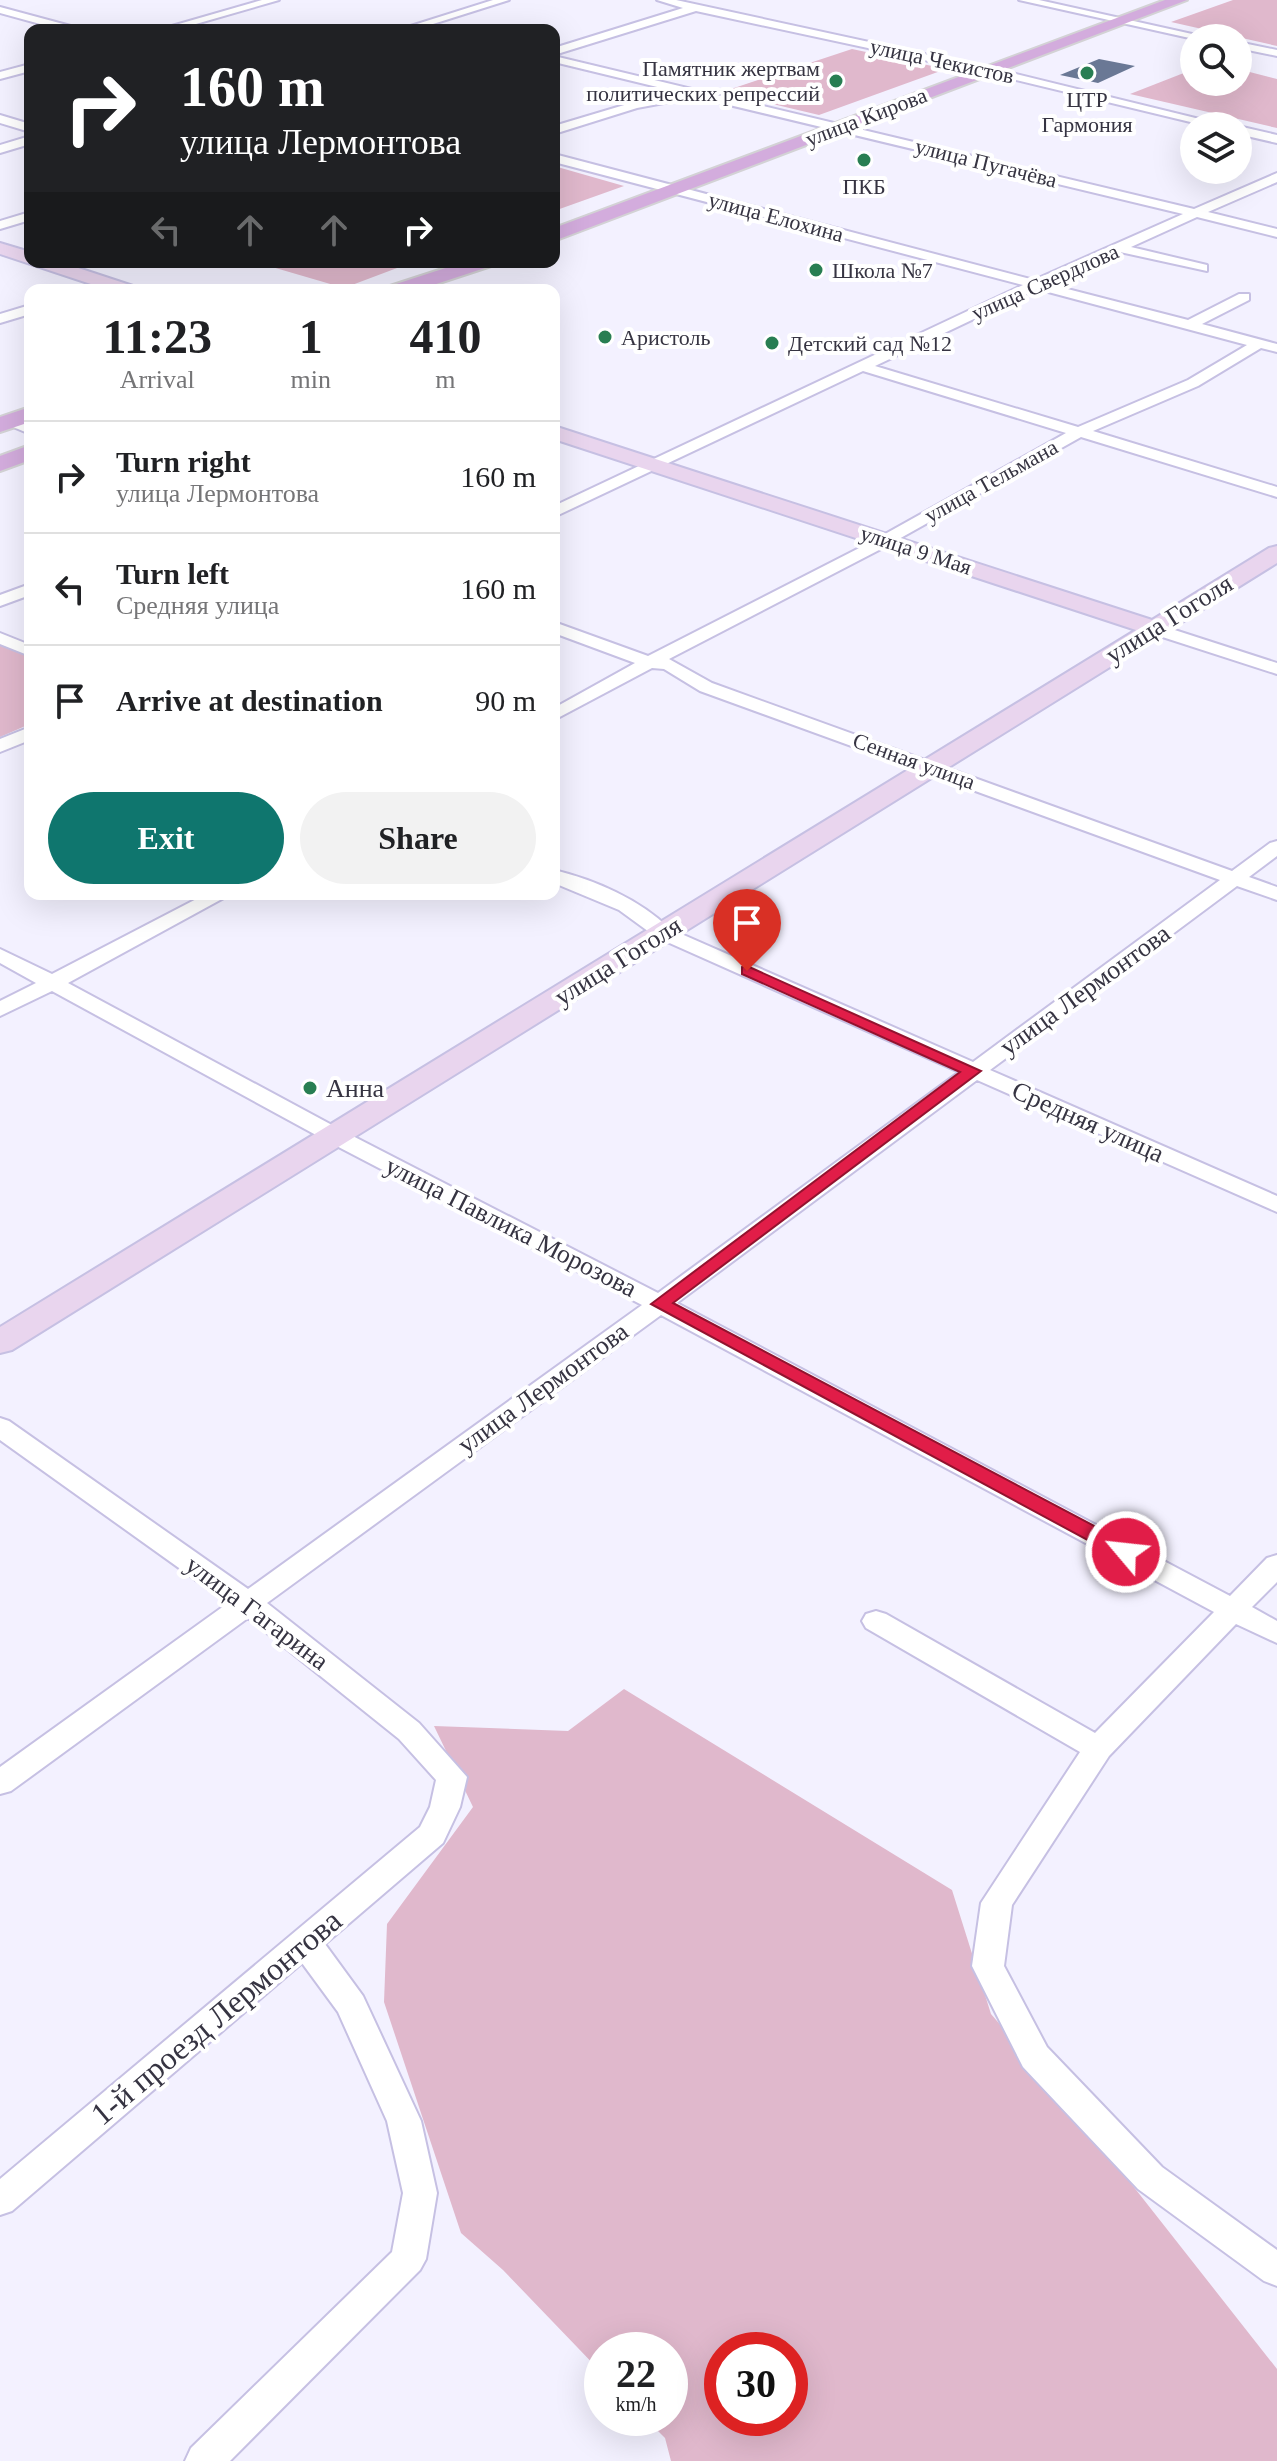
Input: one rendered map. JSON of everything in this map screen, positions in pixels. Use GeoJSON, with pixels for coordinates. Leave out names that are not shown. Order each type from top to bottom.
{"type":"FeatureCollection","features":[{"type":"Feature","properties":{"kind":"main road","name":"улица Кирова"},"geometry":{"type":"LineString","coordinates":[[560,233],[1179,0]]}},
{"type":"Feature","properties":{"kind":"main road"},"geometry":{"type":"LineString","coordinates":[[431,284],[468,268]]}},
{"type":"Feature","properties":{"kind":"main road"},"geometry":{"type":"LineString","coordinates":[[419,284],[445,277]]}},
{"type":"Feature","properties":{"kind":"main road"},"geometry":{"type":"LineString","coordinates":[[0,464],[24,454]]}},
{"type":"Feature","properties":{"kind":"street"},"geometry":{"type":"LineString","coordinates":[[185,24],[274,0]]}},
{"type":"Feature","properties":{"kind":"street"},"geometry":{"type":"LineString","coordinates":[[423,24],[504,0]]}},
{"type":"Feature","properties":{"kind":"street","name":"улица Чекистов"},"geometry":{"type":"LineString","coordinates":[[662,0],[1180,116]]}},
{"type":"Feature","properties":{"kind":"street"},"geometry":{"type":"LineString","coordinates":[[560,50],[718,0]]}},
{"type":"Feature","properties":{"kind":"street"},"geometry":{"type":"LineString","coordinates":[[1024,0],[1180,33]]}},
{"type":"Feature","properties":{"kind":"street"},"geometry":{"type":"LineString","coordinates":[[1,11],[51,24]]}},
{"type":"Feature","properties":{"kind":"street"},"geometry":{"type":"LineString","coordinates":[[1252,48],[1277,53]]}},
{"type":"Feature","properties":{"kind":"street","name":"улица Пугачёва"},"geometry":{"type":"LineString","coordinates":[[560,60],[1277,233]]}},
{"type":"Feature","properties":{"kind":"street"},"geometry":{"type":"LineString","coordinates":[[0,76],[24,69]]}},
{"type":"Feature","properties":{"kind":"street"},"geometry":{"type":"LineString","coordinates":[[560,128],[635,105],[674,100],[696,93]]}},
{"type":"Feature","properties":{"kind":"street"},"geometry":{"type":"LineString","coordinates":[[0,119],[24,126]]}},
{"type":"Feature","properties":{"kind":"street"},"geometry":{"type":"LineString","coordinates":[[1252,133],[1277,139]]}},
{"type":"Feature","properties":{"kind":"street"},"geometry":{"type":"LineString","coordinates":[[0,149],[24,142]]}},
{"type":"Feature","properties":{"kind":"street","name":"улица Елохина"},"geometry":{"type":"LineString","coordinates":[[560,160],[1269,345]]}},
{"type":"Feature","properties":{"kind":"street","name":"улица Свердлова"},"geometry":{"type":"LineString","coordinates":[[560,509],[1034,285],[1277,177]]}},
{"type":"Feature","properties":{"kind":"street"},"geometry":{"type":"LineString","coordinates":[[1249,190],[1277,196]]}},
{"type":"Feature","properties":{"kind":"street"},"geometry":{"type":"LineString","coordinates":[[0,225],[24,218]]}},
{"type":"Feature","properties":{"kind":"street"},"geometry":{"type":"LineString","coordinates":[[0,248],[24,256]]}},
{"type":"Feature","properties":{"kind":"street"},"geometry":{"type":"LineString","coordinates":[[1120,248],[1202,268]]}},
{"type":"Feature","properties":{"kind":"street"},"geometry":{"type":"LineString","coordinates":[[60,268],[109,284]]}},
{"type":"Feature","properties":{"kind":"street"},"geometry":{"type":"LineString","coordinates":[[1190,325],[1244,297]]}},
{"type":"Feature","properties":{"kind":"street"},"geometry":{"type":"LineString","coordinates":[[0,319],[24,311]]}},
{"type":"Feature","properties":{"kind":"street","name":"улица Тельмана"},"geometry":{"type":"LineString","coordinates":[[560,712],[885,540],[1081,431],[1193,383],[1269,345]]}},
{"type":"Feature","properties":{"kind":"street"},"geometry":{"type":"LineString","coordinates":[[864,367],[1277,492]]}},
{"type":"Feature","properties":{"kind":"street","name":"улица 9 Мая"},"geometry":{"type":"LineString","coordinates":[[560,434],[1277,669]]}},
{"type":"Feature","properties":{"kind":"street","name":"улица Гоголя"},"geometry":{"type":"LineString","coordinates":[[0,1342],[1277,553]]}},
{"type":"Feature","properties":{"kind":"street"},"geometry":{"type":"LineString","coordinates":[[0,601],[24,591]]}},
{"type":"Feature","properties":{"kind":"street","name":"Сенная улица"},"geometry":{"type":"LineString","coordinates":[[560,629],[649,662],[669,664],[706,687],[1277,894]]}},
{"type":"Feature","properties":{"kind":"street"},"geometry":{"type":"LineString","coordinates":[[0,638],[24,648]]}},
{"type":"Feature","properties":{"kind":"street"},"geometry":{"type":"LineString","coordinates":[[0,746],[24,736]]}},
{"type":"Feature","properties":{"kind":"street","name":"улица Лермонтова"},"geometry":{"type":"LineString","coordinates":[[0,1783],[660,1304],[1277,847]]}},
{"type":"Feature","properties":{"kind":"street","name":"Средняя улица"},"geometry":{"type":"LineString","coordinates":[[560,878],[596,891],[650,919],[663,933],[1277,1205]]}},
{"type":"Feature","properties":{"kind":"street"},"geometry":{"type":"LineString","coordinates":[[0,1010],[210,900]]}},
{"type":"Feature","properties":{"kind":"street","name":"улица Павлика Морозова"},"geometry":{"type":"LineString","coordinates":[[0,955],[335,1136],[660,1304],[1277,1633]]}},
{"type":"Feature","properties":{"kind":"street","name":"улица Гагарина"},"geometry":{"type":"LineString","coordinates":[[0,1427],[247,1602],[409,1731],[452,1777],[445,1807],[432,1835]]}},
{"type":"Feature","properties":{"kind":"street"},"geometry":{"type":"LineString","coordinates":[[1277,1565],[1098,1748],[997,1903],[988,1966],[1035,2057],[1150,2178],[1277,2270]]}},
{"type":"Feature","properties":{"kind":"street"},"geometry":{"type":"LineString","coordinates":[[876,1621],[1098,1748]]}},
{"type":"Feature","properties":{"kind":"street","name":"1-й проезд Лермонтова"},"geometry":{"type":"LineString","coordinates":[[0,2200],[432,1835]]}},
{"type":"Feature","properties":{"kind":"street"},"geometry":{"type":"LineString","coordinates":[[204,2461],[408,2259],[420,2193],[404,2121],[351,2005],[305,1942]]}},
{"type":"Feature","properties":{"kind":"shaded area"},"geometry":{"type":"Polygon","coordinates":[[[1233,0],[1277,0],[1277,46],[1252,40],[1252,24],[1171,22],[1233,0]]]}},
{"type":"Feature","properties":{"kind":"shaded area"},"geometry":{"type":"Polygon","coordinates":[[[852,49],[946,69],[819,115],[722,92],[852,49]]]}},
{"type":"Feature","properties":{"kind":"shaded area"},"geometry":{"type":"Polygon","coordinates":[[[1252,73],[1277,79],[1277,128],[1252,122],[1252,112],[1208,112],[1130,94],[1180,74],[1180,96],[1252,96],[1252,73]]]}},
{"type":"Feature","properties":{"kind":"shaded area"},"geometry":{"type":"Polygon","coordinates":[[[560,168],[624,186],[560,209],[560,168]]]}},
{"type":"Feature","properties":{"kind":"shaded area"},"geometry":{"type":"Polygon","coordinates":[[[276,268],[397,268],[355,284],[330,284],[276,268]]]}},
{"type":"Feature","properties":{"kind":"shaded area"},"geometry":{"type":"Polygon","coordinates":[[[0,644],[24,654],[24,727],[0,737],[0,644]]]}},
{"type":"Feature","properties":{"kind":"shaded area"},"geometry":{"type":"Polygon","coordinates":[[[624,1689],[952,1890],[991,2014],[1074,2111],[1277,2369],[1277,2461],[671,2461],[663,2436],[688,2436],[688,2332],[584,2332],[584,2354],[503,2270],[461,2233],[384,2002],[387,1924],[473,1807],[434,1726],[568,1731],[624,1689]]]}},
{"type":"Feature","properties":{"kind":"building","name":"ЦТР Гармония"},"geometry":{"type":"Polygon","coordinates":[[[1099,59],[1135,66],[1098,83],[1060,75],[1099,59]]]}},
{"type":"Feature","properties":{"kind":"place","name":"ЦТР Гармония"},"geometry":{"type":"Point","coordinates":[1087,73]}},
{"type":"Feature","properties":{"kind":"place","name":"Памятник жертвам политических репрессий"},"geometry":{"type":"Point","coordinates":[836,81]}},
{"type":"Feature","properties":{"kind":"place","name":"ПКБ"},"geometry":{"type":"Point","coordinates":[864,160]}},
{"type":"Feature","properties":{"kind":"place","name":"Школа №7"},"geometry":{"type":"Point","coordinates":[816,270]}},
{"type":"Feature","properties":{"kind":"place","name":"Аристоль"},"geometry":{"type":"Point","coordinates":[605,337]}},
{"type":"Feature","properties":{"kind":"place","name":"Детский сад №12"},"geometry":{"type":"Point","coordinates":[772,343]}},
{"type":"Feature","properties":{"kind":"place","name":"Анна"},"geometry":{"type":"Point","coordinates":[310,1088]}},
{"type":"Feature","properties":{"kind":"route"},"geometry":{"type":"LineString","coordinates":[[747,971],[972,1071],[660,1304],[1126,1552]]}}]}
